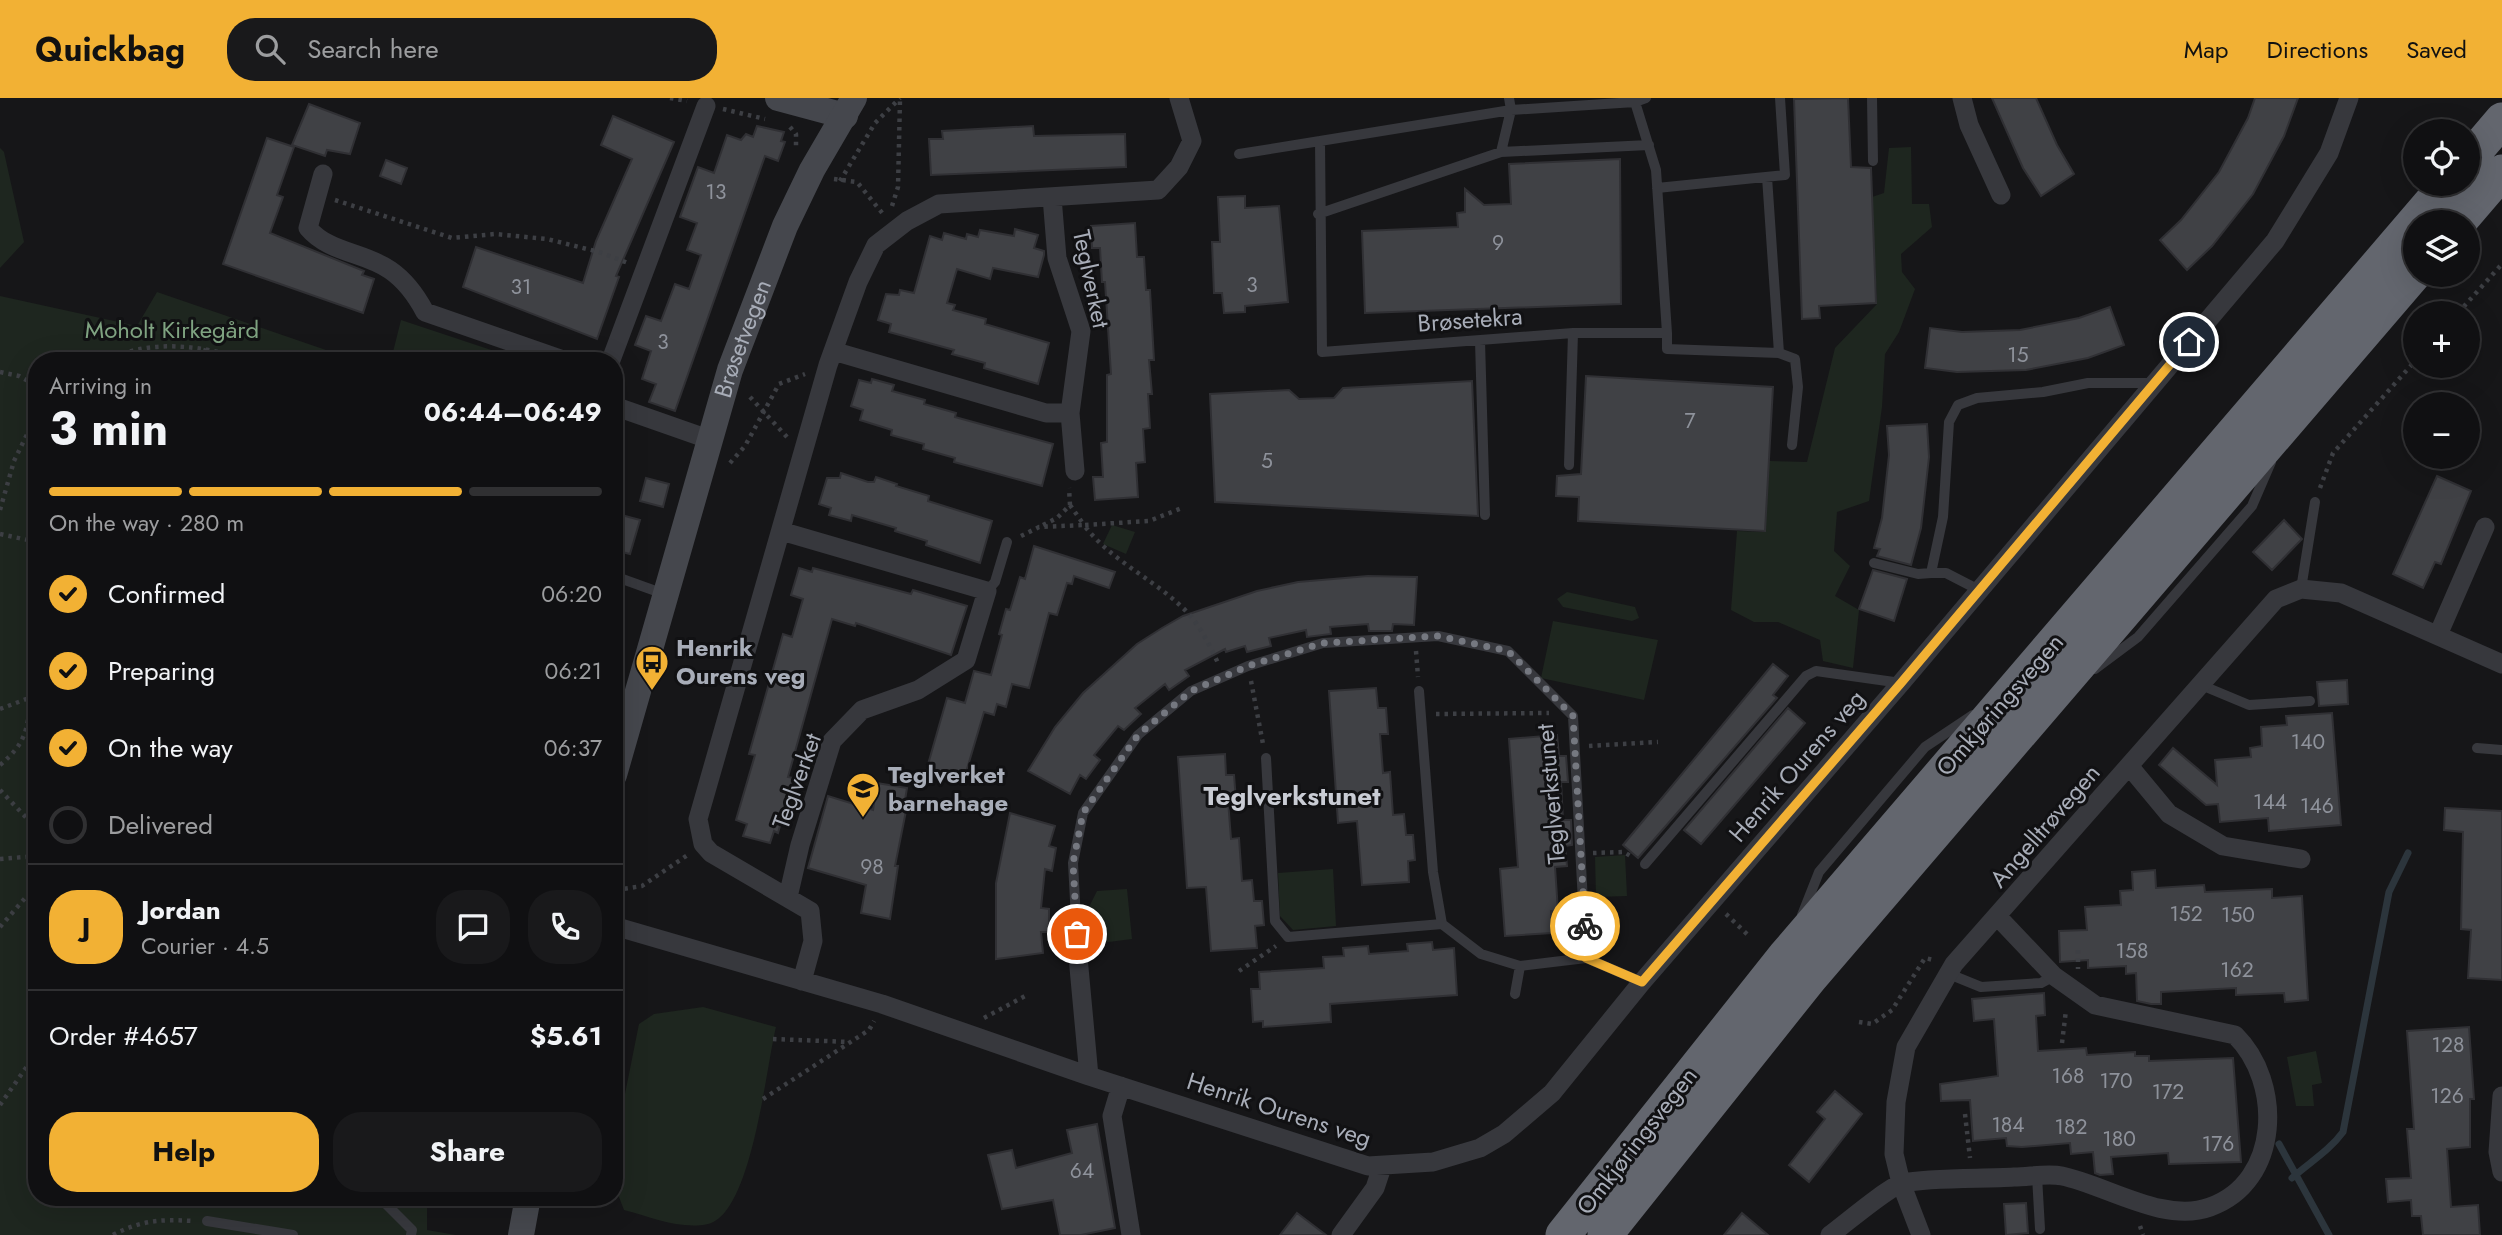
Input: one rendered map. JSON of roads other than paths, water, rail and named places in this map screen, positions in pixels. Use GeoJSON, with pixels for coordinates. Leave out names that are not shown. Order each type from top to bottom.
{"type":"FeatureCollection","features":[{"type":"Feature","properties":{"kind":"highway"},"geometry":{"type":"LineString","coordinates":[[2480,146],[2502,120]]}},
{"type":"Feature","properties":{"kind":"highway"},"geometry":{"type":"LineString","coordinates":[[2476,210],[2502,172]]}},
{"type":"Feature","properties":{"kind":"highway","name":"Omkjøringsvegen"},"geometry":{"type":"LineString","coordinates":[[1563,1235],[1785,956],[2437,196]]}},
{"type":"Feature","properties":{"kind":"highway","name":"Omkjøringsvegen"},"geometry":{"type":"LineString","coordinates":[[1605,1235],[1810,978],[2403,287]]}},
{"type":"Feature","properties":{"kind":"street"},"geometry":{"type":"LineString","coordinates":[[778,98],[850,107]]}},
{"type":"Feature","properties":{"kind":"street","name":"Teglverket"},"geometry":{"type":"LineString","coordinates":[[986,591],[966,660],[918,690],[862,710],[832,741],[800,845],[788,897],[711,853],[703,844],[698,818],[831,358],[858,282],[876,245],[907,220],[939,204],[1158,190],[1179,167],[1192,141],[1179,98]]}},
{"type":"Feature","properties":{"kind":"street"},"geometry":{"type":"LineString","coordinates":[[1962,98],[1969,125],[2001,195]]}},
{"type":"Feature","properties":{"kind":"street","name":"Henrik Ourens veg"},"geometry":{"type":"LineString","coordinates":[[623,929],[882,1004],[1088,1076],[1346,1159],[1382,1167],[1433,1162],[1459,1156],[1504,1134],[1552,1093],[1642,982],[1901,683],[2275,241],[2329,153],[2349,98]]}},
{"type":"Feature","properties":{"kind":"street"},"geometry":{"type":"LineString","coordinates":[[614,352],[706,106]]}},
{"type":"Feature","properties":{"kind":"street","name":"Brøsetvegen"},"geometry":{"type":"LineString","coordinates":[[623,742],[730,370],[772,259],[812,170],[850,107]]}},
{"type":"Feature","properties":{"kind":"street"},"geometry":{"type":"LineString","coordinates":[[323,174],[308,228],[319,240],[389,269],[413,291],[425,312],[540,352]]}},
{"type":"Feature","properties":{"kind":"street","name":"Teglverket"},"geometry":{"type":"LineString","coordinates":[[1052,197],[1057,258],[1081,331],[1070,413],[1075,471]]}},
{"type":"Feature","properties":{"kind":"street"},"geometry":{"type":"LineString","coordinates":[[831,358],[1046,414],[1070,413]]}},
{"type":"Feature","properties":{"kind":"street"},"geometry":{"type":"LineString","coordinates":[[623,409],[711,440]]}},
{"type":"Feature","properties":{"kind":"street"},"geometry":{"type":"LineString","coordinates":[[2438,635],[2485,527]]}},
{"type":"Feature","properties":{"kind":"street"},"geometry":{"type":"LineString","coordinates":[[781,531],[986,591]]}},
{"type":"Feature","properties":{"kind":"street"},"geometry":{"type":"LineString","coordinates":[[2301,589],[2341,593],[2502,664]]}},
{"type":"Feature","properties":{"kind":"street","name":"Angelltrøvegen"},"geometry":{"type":"LineString","coordinates":[[1921,1235],[1901,1183],[1894,1154],[1896,1102],[1906,1047],[1951,969],[2276,599],[2301,589]]}},
{"type":"Feature","properties":{"kind":"street","name":"Angelltrøvegen"},"geometry":{"type":"LineString","coordinates":[[2130,767],[2169,814],[2223,846],[2301,859]]}},
{"type":"Feature","properties":{"kind":"street"},"geometry":{"type":"LineString","coordinates":[[788,897],[810,911],[813,942],[802,981]]}},
{"type":"Feature","properties":{"kind":"street","name":"Angelltrøvegen"},"geometry":{"type":"LineString","coordinates":[[1901,1183],[2060,1175],[2146,1204],[2195,1210],[2211,1207],[2241,1187],[2257,1168],[2267,1145],[2265,1086],[2252,1051],[2235,1035],[2095,1005],[2054,976],[1998,917]]}},
{"type":"Feature","properties":{"kind":"street","name":"Teglverkstunet"},"geometry":{"type":"LineString","coordinates":[[1078,957],[1088,1076]]}},
{"type":"Feature","properties":{"kind":"street"},"geometry":{"type":"LineString","coordinates":[[1121,1086],[1112,1116],[1131,1235]]}},
{"type":"Feature","properties":{"kind":"street"},"geometry":{"type":"LineString","coordinates":[[2501,1102],[2498,1152],[2502,1172]]}},
{"type":"Feature","properties":{"kind":"street"},"geometry":{"type":"LineString","coordinates":[[1341,1235],[1375,1188],[1382,1167]]}},
{"type":"Feature","properties":{"kind":"street"},"geometry":{"type":"LineString","coordinates":[[1829,1235],[1901,1183]]}},
{"type":"Feature","properties":{"kind":"street"},"geometry":{"type":"LineString","coordinates":[[521,1235],[526,1206]]}},
{"type":"Feature","properties":{"kind":"lane"},"geometry":{"type":"LineString","coordinates":[[1501,152],[1511,110],[1509,98]]}},
{"type":"Feature","properties":{"kind":"lane"},"geometry":{"type":"LineString","coordinates":[[1239,155],[1511,110],[1635,102],[1646,98]]}},
{"type":"Feature","properties":{"kind":"lane"},"geometry":{"type":"LineString","coordinates":[[1657,188],[1785,175],[1780,98]]}},
{"type":"Feature","properties":{"kind":"lane"},"geometry":{"type":"LineString","coordinates":[[1872,98],[1873,161]]}},
{"type":"Feature","properties":{"kind":"lane"},"geometry":{"type":"LineString","coordinates":[[1635,102],[1649,145],[1657,188],[1667,349],[1779,353],[1795,359],[1798,387],[1792,445]]}},
{"type":"Feature","properties":{"kind":"lane","name":"Brøsetekra"},"geometry":{"type":"LineString","coordinates":[[1320,141],[1318,214],[1322,352],[1573,333],[1667,333]]}},
{"type":"Feature","properties":{"kind":"lane"},"geometry":{"type":"LineString","coordinates":[[1318,214],[1501,152],[1649,145]]}},
{"type":"Feature","properties":{"kind":"lane"},"geometry":{"type":"LineString","coordinates":[[1767,177],[1779,353]]}},
{"type":"Feature","properties":{"kind":"lane"},"geometry":{"type":"LineString","coordinates":[[1569,465],[1573,333]]}},
{"type":"Feature","properties":{"kind":"lane"},"geometry":{"type":"LineString","coordinates":[[1480,341],[1485,514]]}},
{"type":"Feature","properties":{"kind":"lane"},"geometry":{"type":"LineString","coordinates":[[1931,573],[1943,517],[1949,422],[1958,405],[1977,398],[2043,392],[2088,383],[2155,383]]}},
{"type":"Feature","properties":{"kind":"lane"},"geometry":{"type":"LineString","coordinates":[[2301,589],[2315,502]]}},
{"type":"Feature","properties":{"kind":"lane","name":"Teglverket"},"geometry":{"type":"LineString","coordinates":[[986,591],[995,582],[1007,542]]}},
{"type":"Feature","properties":{"kind":"lane"},"geometry":{"type":"LineString","coordinates":[[1874,563],[1918,574],[1946,573],[1979,590]]}},
{"type":"Feature","properties":{"kind":"lane"},"geometry":{"type":"LineString","coordinates":[[623,579],[664,594]]}},
{"type":"Feature","properties":{"kind":"lane","name":"Teglverkstunet"},"geometry":{"type":"LineString","coordinates":[[1078,957],[1073,863],[1083,813],[1138,735],[1191,691],[1248,666],[1323,643],[1438,636],[1508,651],[1573,716],[1586,958]]}},
{"type":"Feature","properties":{"kind":"lane"},"geometry":{"type":"LineString","coordinates":[[1645,864],[1806,676],[1816,671],[1901,683]]}},
{"type":"Feature","properties":{"kind":"lane"},"geometry":{"type":"LineString","coordinates":[[2201,685],[2249,705],[2310,701]]}},
{"type":"Feature","properties":{"kind":"lane"},"geometry":{"type":"LineString","coordinates":[[1419,691],[1433,872],[1442,924]]}},
{"type":"Feature","properties":{"kind":"lane"},"geometry":{"type":"LineString","coordinates":[[2477,748],[2502,750]]}},
{"type":"Feature","properties":{"kind":"lane"},"geometry":{"type":"LineString","coordinates":[[1266,758],[1275,921],[1288,937],[1442,924],[1481,954],[1520,966],[1586,958],[1642,982]]}},
{"type":"Feature","properties":{"kind":"lane"},"geometry":{"type":"LineString","coordinates":[[1515,994],[1520,966]]}},
{"type":"Feature","properties":{"kind":"lane"},"geometry":{"type":"LineString","coordinates":[[1951,969],[1981,986],[2041,983],[2054,976]]}},
{"type":"Feature","properties":{"kind":"lane"},"geometry":{"type":"LineString","coordinates":[[2037,1176],[2040,1229]]}},
{"type":"Feature","properties":{"kind":"lane"},"geometry":{"type":"LineString","coordinates":[[388,1206],[412,1230],[411,1235]]}},
{"type":"Feature","properties":{"kind":"lane"},"geometry":{"type":"LineString","coordinates":[[207,1221],[293,1235]]}},
{"type":"Feature","properties":{"kind":"waterway"},"geometry":{"type":"LineString","coordinates":[[2292,1178],[2343,1132],[2389,892],[2408,853]]}},
{"type":"Feature","properties":{"kind":"waterway"},"geometry":{"type":"LineString","coordinates":[[2279,1144],[2329,1235]]}},
{"type":"Feature","properties":{"kind":"place","name":"Henrik Ourens veg"},"geometry":{"type":"Point","coordinates":[652,692]}},
{"type":"Feature","properties":{"kind":"place","name":"Teglverket barnehage"},"geometry":{"type":"Point","coordinates":[863,819]}},
{"type":"Feature","properties":{"kind":"district","name":"Teglverkstunet"},"geometry":{"type":"Point","coordinates":[1292,796]}},
{"type":"Feature","properties":{"kind":"park label","name":"Moholt Kirkegård"},"geometry":{"type":"Point","coordinates":[172,330]}}]}
